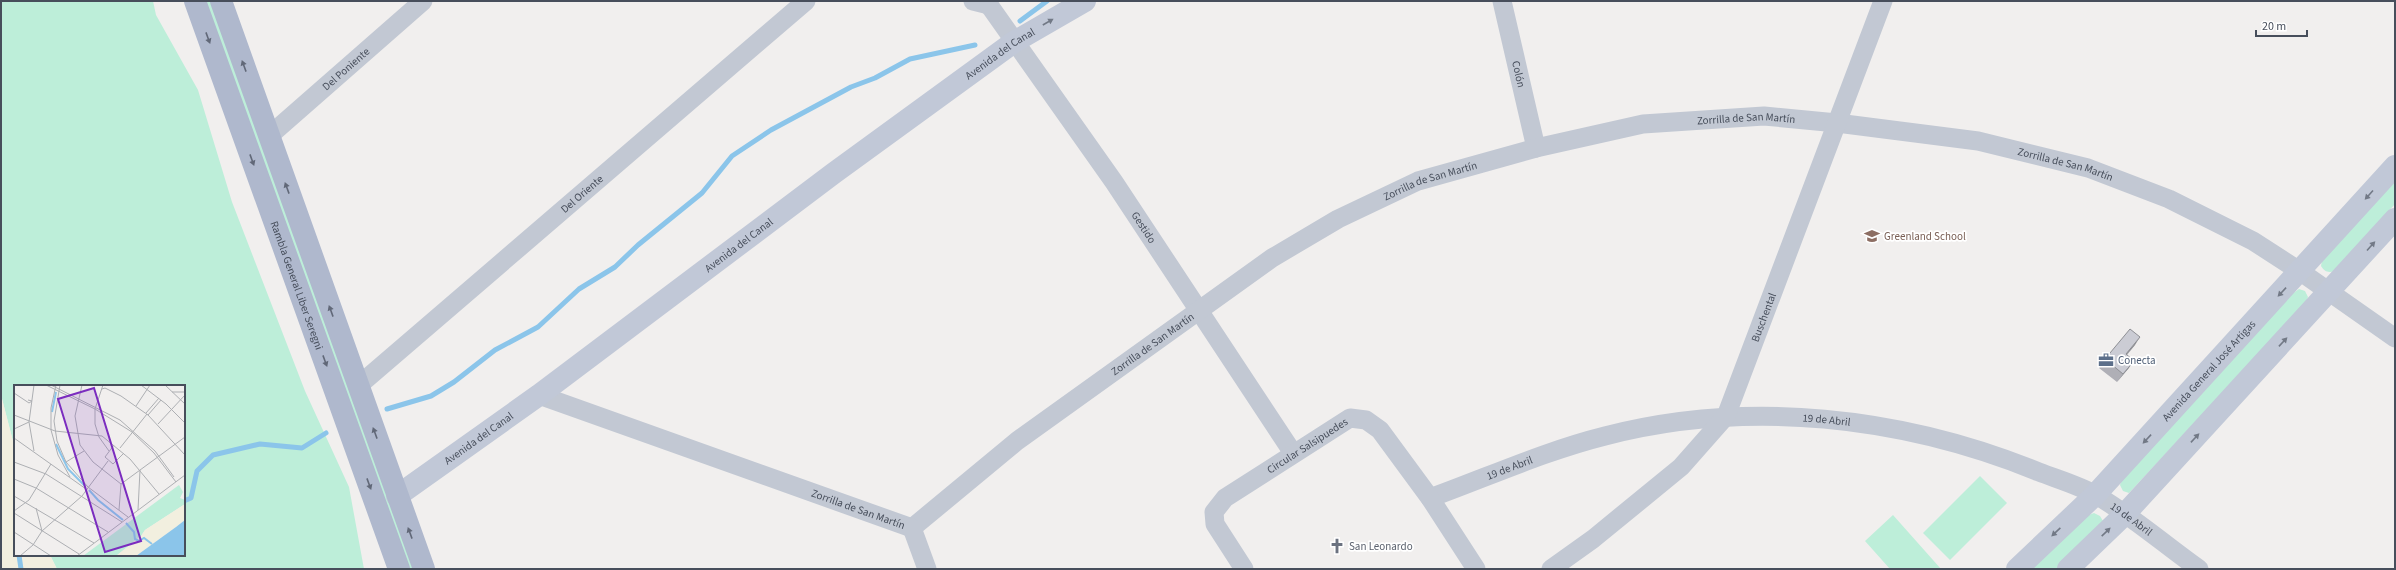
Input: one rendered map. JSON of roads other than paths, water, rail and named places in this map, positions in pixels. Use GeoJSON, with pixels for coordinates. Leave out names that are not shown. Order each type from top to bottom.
{"type":"FeatureCollection","features":[{"type":"Feature","properties":{"kind":"main road","name":"Rambla General Liber Seregni"},"geometry":{"type":"LineString","coordinates":[[195,1],[399,569]]}},
{"type":"Feature","properties":{"kind":"main road","name":"Rambla General Liber Seregni"},"geometry":{"type":"LineString","coordinates":[[221,1],[424,569]]}},
{"type":"Feature","properties":{"kind":"street","name":"Del Poniente"},"geometry":{"type":"LineString","coordinates":[[269,136],[423,1]]}},
{"type":"Feature","properties":{"kind":"street","name":"Del Oriente"},"geometry":{"type":"LineString","coordinates":[[358,386],[806,1]]}},
{"type":"Feature","properties":{"kind":"street","name":"Avenida del Canal"},"geometry":{"type":"LineString","coordinates":[[397,496],[539,395],[834,173],[1014,42],[1085,1]]}},
{"type":"Feature","properties":{"kind":"street","name":"Colón"},"geometry":{"type":"LineString","coordinates":[[1502,1],[1536,148]]}},
{"type":"Feature","properties":{"kind":"street","name":"Buschental"},"geometry":{"type":"LineString","coordinates":[[1551,569],[1593,539],[1681,467],[1726,416],[1883,1]]}},
{"type":"Feature","properties":{"kind":"street","name":"Gestido"},"geometry":{"type":"LineString","coordinates":[[986,2],[1114,182],[1200,309],[1293,453]]}},
{"type":"Feature","properties":{"kind":"street","name":"Zorrilla de San Martín"},"geometry":{"type":"LineString","coordinates":[[539,395],[912,528],[1017,440],[1272,258],[1338,219],[1418,181],[1536,148],[1643,124],[1764,116],[1837,123],[1978,141],[2088,168],[2169,199],[2253,242],[2301,272],[2395,338]]}},
{"type":"Feature","properties":{"kind":"street","name":"Avenida General José Artigas"},"geometry":{"type":"LineString","coordinates":[[2017,569],[2095,495],[2301,272],[2395,166]]}},
{"type":"Feature","properties":{"kind":"street"},"geometry":{"type":"LineString","coordinates":[[2068,569],[2124,515],[2330,292],[2395,219]]}},
{"type":"Feature","properties":{"kind":"street","name":"19 de Abril"},"geometry":{"type":"LineString","coordinates":[[1430,498],[1580,443],[1606,436],[1726,416],[1806,417],[1880,425],[1939,438],[2001,456],[2095,495],[2199,569]]}},
{"type":"Feature","properties":{"kind":"street","name":"Circular Salsipuedes"},"geometry":{"type":"LineString","coordinates":[[1244,569],[1215,524],[1214,512],[1225,498],[1293,453],[1350,418],[1366,420],[1380,430],[1430,498],[1476,569]]}},
{"type":"Feature","properties":{"kind":"street"},"geometry":{"type":"LineString","coordinates":[[912,528],[927,569]]}},
{"type":"Feature","properties":{"kind":"waterway"},"geometry":{"type":"LineString","coordinates":[[1020,21],[1047,1]]}},
{"type":"Feature","properties":{"kind":"waterway"},"geometry":{"type":"LineString","coordinates":[[387,409],[431,396],[454,382],[495,350],[538,327],[579,289],[615,267],[638,245],[702,193],[732,156],[771,130],[851,87],[875,78],[910,59],[975,45]]}},
{"type":"Feature","properties":{"kind":"waterway"},"geometry":{"type":"LineString","coordinates":[[185,501],[191,498],[197,471],[213,455],[260,444],[302,448],[326,433]]}},
{"type":"Feature","properties":{"kind":"waterway"},"geometry":{"type":"LineString","coordinates":[[19,556],[21,569]]}},
{"type":"Feature","properties":{"kind":"place","name":"Greenland School"},"geometry":{"type":"Point","coordinates":[1872,236]}},
{"type":"Feature","properties":{"kind":"place","name":"Conecta"},"geometry":{"type":"Point","coordinates":[2106,360]}},
{"type":"Feature","properties":{"kind":"place","name":"San Leonardo"},"geometry":{"type":"Point","coordinates":[1337,546]}}]}
